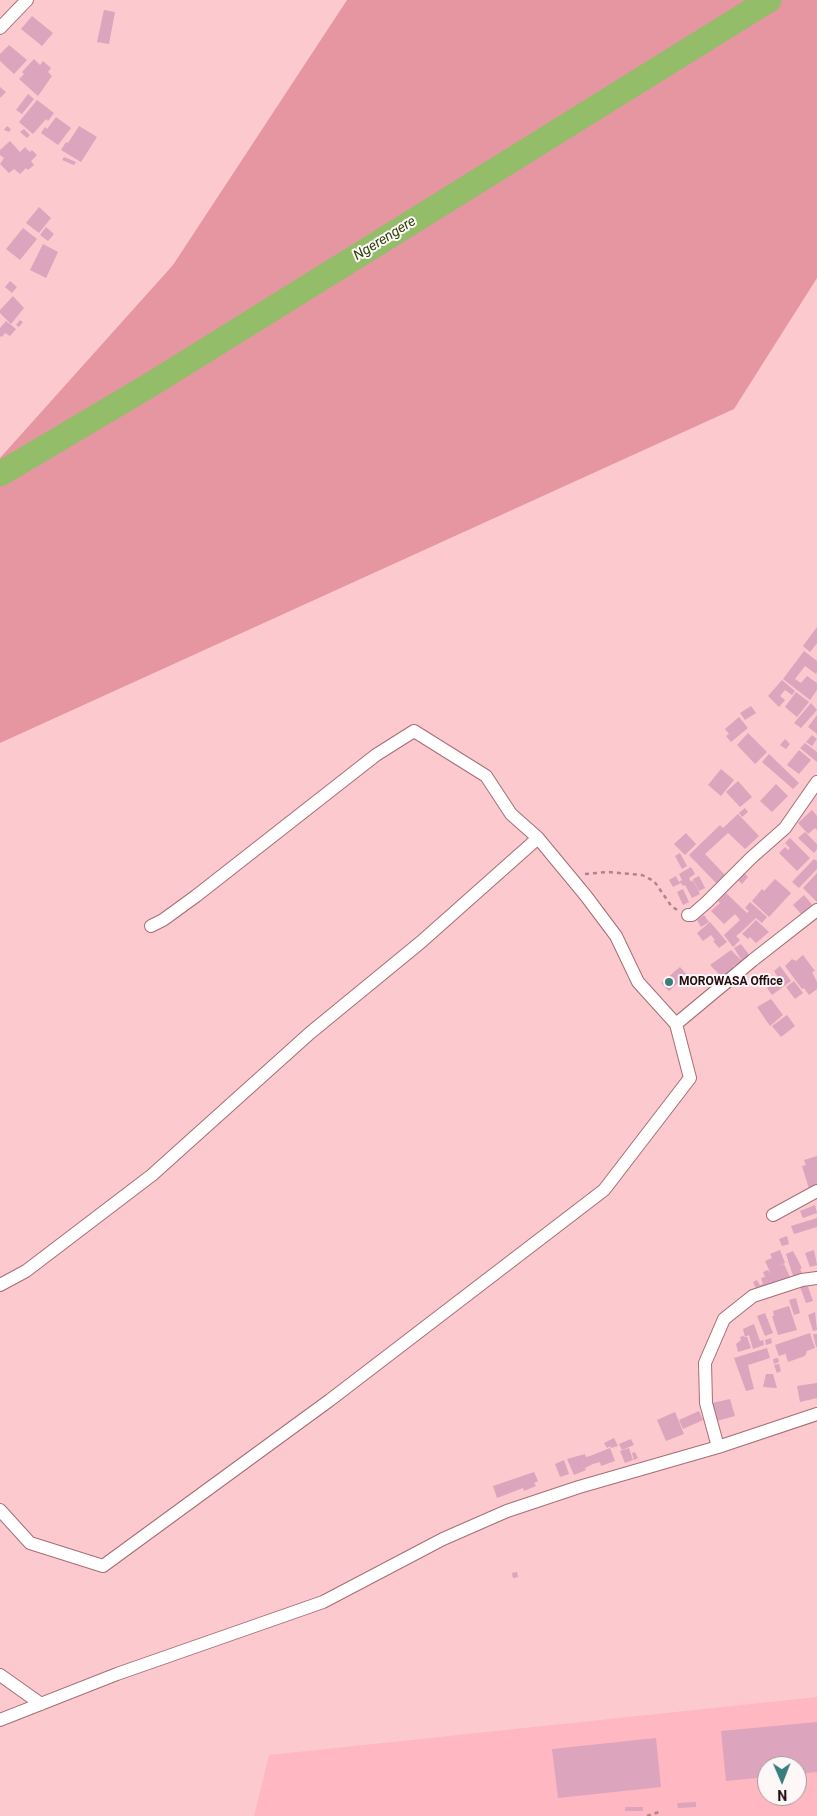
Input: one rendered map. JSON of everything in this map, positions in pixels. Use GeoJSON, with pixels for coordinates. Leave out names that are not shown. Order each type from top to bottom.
{"type":"FeatureCollection","features":[{"type":"Feature","properties":{"kind":"street"},"geometry":{"type":"LineString","coordinates":[[0,28],[27,0]]}},
{"type":"Feature","properties":{"kind":"street"},"geometry":{"type":"LineString","coordinates":[[0,1510],[30,1543],[104,1566],[330,1400],[604,1190],[690,1078],[676,1024],[638,982],[616,936],[566,872],[538,838],[512,814],[486,776],[414,731],[376,755],[203,891],[163,920],[151,926]]}},
{"type":"Feature","properties":{"kind":"street"},"geometry":{"type":"LineString","coordinates":[[688,915],[692,915],[707,902],[751,858],[785,828],[817,782]]}},
{"type":"Feature","properties":{"kind":"street"},"geometry":{"type":"LineString","coordinates":[[0,1285],[26,1270],[152,1175],[303,1039],[421,942],[538,838]]}},
{"type":"Feature","properties":{"kind":"street"},"geometry":{"type":"LineString","coordinates":[[676,1024],[817,910]]}},
{"type":"Feature","properties":{"kind":"street"},"geometry":{"type":"LineString","coordinates":[[773,1215],[817,1191]]}},
{"type":"Feature","properties":{"kind":"street"},"geometry":{"type":"LineString","coordinates":[[718,1448],[706,1403],[704,1363],[724,1319],[753,1296],[802,1280],[817,1278]]}},
{"type":"Feature","properties":{"kind":"street"},"geometry":{"type":"LineString","coordinates":[[0,1720],[116,1674],[323,1602],[443,1539],[507,1511],[578,1487],[718,1448],[817,1414]]}},
{"type":"Feature","properties":{"kind":"street"},"geometry":{"type":"LineString","coordinates":[[0,1675],[41,1704]]}},
{"type":"Feature","properties":{"kind":"path"},"geometry":{"type":"LineString","coordinates":[[566,872],[588,874],[608,872],[642,875],[654,881],[672,907],[688,915]]}},
{"type":"Feature","properties":{"kind":"path"},"geometry":{"type":"LineString","coordinates":[[647,1816],[662,1811]]}},
{"type":"Feature","properties":{"kind":"shaded area"},"geometry":{"type":"Polygon","coordinates":[[[347,0],[817,0],[817,278],[734,409],[0,743],[0,458],[173,265],[347,0]]]}},
{"type":"Feature","properties":{"kind":"shaded area"},"geometry":{"type":"Polygon","coordinates":[[[817,1697],[817,1816],[254,1816],[269,1755],[817,1697]]]}},
{"type":"Feature","properties":{"kind":"building"},"geometry":{"type":"Polygon","coordinates":[[[104,10],[115,12],[109,44],[97,42],[104,10]]]}},
{"type":"Feature","properties":{"kind":"building"},"geometry":{"type":"Polygon","coordinates":[[[32,16],[53,33],[42,46],[21,29],[32,16]]]}},
{"type":"Feature","properties":{"kind":"building"},"geometry":{"type":"Polygon","coordinates":[[[9,45],[27,60],[14,74],[0,61],[0,54],[9,45]]]}},
{"type":"Feature","properties":{"kind":"building"},"geometry":{"type":"Polygon","coordinates":[[[34,59],[40,65],[43,61],[51,68],[48,72],[52,76],[38,96],[19,79],[24,74],[22,72],[34,59]]]}},
{"type":"Feature","properties":{"kind":"building"},"geometry":{"type":"Polygon","coordinates":[[[0,87],[6,92],[0,98],[0,87]]]}},
{"type":"Feature","properties":{"kind":"building"},"geometry":{"type":"Polygon","coordinates":[[[28,94],[34,99],[22,114],[16,110],[28,94]]]}},
{"type":"Feature","properties":{"kind":"building"},"geometry":{"type":"Polygon","coordinates":[[[37,100],[54,113],[33,134],[19,122],[37,100]]]}},
{"type":"Feature","properties":{"kind":"building"},"geometry":{"type":"Polygon","coordinates":[[[56,117],[71,128],[58,145],[41,133],[45,127],[47,129],[56,117]]]}},
{"type":"Feature","properties":{"kind":"building"},"geometry":{"type":"Polygon","coordinates":[[[7,126],[11,129],[9,132],[4,130],[7,126]]]}},
{"type":"Feature","properties":{"kind":"building"},"geometry":{"type":"Polygon","coordinates":[[[79,126],[97,137],[81,162],[61,150],[79,126]]]}},
{"type":"Feature","properties":{"kind":"building"},"geometry":{"type":"Polygon","coordinates":[[[24,129],[30,135],[27,138],[20,132],[24,129]]]}},
{"type":"Feature","properties":{"kind":"building"},"geometry":{"type":"Polygon","coordinates":[[[10,141],[20,152],[25,147],[37,155],[31,161],[34,165],[28,170],[26,168],[20,174],[14,169],[9,173],[0,164],[4,158],[0,155],[0,150],[10,141]]]}},
{"type":"Feature","properties":{"kind":"building"},"geometry":{"type":"Polygon","coordinates":[[[64,157],[76,162],[74,165],[62,160],[64,157]]]}},
{"type":"Feature","properties":{"kind":"building"},"geometry":{"type":"Polygon","coordinates":[[[39,207],[51,218],[39,233],[26,223],[39,207]]]}},
{"type":"Feature","properties":{"kind":"building"},"geometry":{"type":"Polygon","coordinates":[[[46,227],[54,234],[48,241],[40,235],[46,227]]]}},
{"type":"Feature","properties":{"kind":"building"},"geometry":{"type":"Polygon","coordinates":[[[23,228],[37,239],[20,260],[6,249],[23,228]]]}},
{"type":"Feature","properties":{"kind":"building"},"geometry":{"type":"Polygon","coordinates":[[[43,244],[58,252],[46,278],[30,270],[43,244]]]}},
{"type":"Feature","properties":{"kind":"building"},"geometry":{"type":"Polygon","coordinates":[[[10,281],[17,287],[12,293],[5,287],[10,281]]]}},
{"type":"Feature","properties":{"kind":"building"},"geometry":{"type":"Polygon","coordinates":[[[13,296],[24,308],[11,324],[0,313],[0,310],[13,296]]]}},
{"type":"Feature","properties":{"kind":"building"},"geometry":{"type":"Polygon","coordinates":[[[20,320],[23,322],[19,327],[16,325],[20,320]]]}},
{"type":"Feature","properties":{"kind":"building"},"geometry":{"type":"Polygon","coordinates":[[[6,321],[16,329],[10,336],[5,333],[2,337],[0,336],[0,328],[6,321]]]}},
{"type":"Feature","properties":{"kind":"building"},"geometry":{"type":"Polygon","coordinates":[[[817,627],[817,643],[810,652],[803,646],[817,627]]]}},
{"type":"Feature","properties":{"kind":"building"},"geometry":{"type":"Polygon","coordinates":[[[804,651],[817,661],[817,672],[816,674],[805,666],[795,679],[801,683],[807,676],[817,683],[817,690],[810,700],[783,679],[804,651]]]}},
{"type":"Feature","properties":{"kind":"building"},"geometry":{"type":"Polygon","coordinates":[[[782,680],[795,691],[792,695],[785,690],[780,696],[785,700],[779,707],[768,696],[782,680]]]}},
{"type":"Feature","properties":{"kind":"building"},"geometry":{"type":"Polygon","coordinates":[[[796,692],[809,702],[797,717],[785,707],[796,692]]]}},
{"type":"Feature","properties":{"kind":"building"},"geometry":{"type":"Polygon","coordinates":[[[811,703],[817,710],[801,728],[794,723],[811,703]]]}},
{"type":"Feature","properties":{"kind":"building"},"geometry":{"type":"Polygon","coordinates":[[[751,706],[756,713],[745,720],[740,713],[751,706]]]}},
{"type":"Feature","properties":{"kind":"building"},"geometry":{"type":"Polygon","coordinates":[[[817,715],[817,734],[808,727],[817,715]]]}},
{"type":"Feature","properties":{"kind":"building"},"geometry":{"type":"Polygon","coordinates":[[[739,717],[748,728],[731,742],[726,736],[729,734],[725,729],[739,717]]]}},
{"type":"Feature","properties":{"kind":"building"},"geometry":{"type":"Polygon","coordinates":[[[748,733],[767,752],[755,764],[737,745],[748,733]]]}},
{"type":"Feature","properties":{"kind":"building"},"geometry":{"type":"Polygon","coordinates":[[[812,735],[817,739],[812,746],[806,742],[812,735]]]}},
{"type":"Feature","properties":{"kind":"building"},"geometry":{"type":"Polygon","coordinates":[[[785,739],[790,744],[786,749],[780,745],[785,739]]]}},
{"type":"Feature","properties":{"kind":"building"},"geometry":{"type":"Polygon","coordinates":[[[805,743],[817,752],[817,762],[800,748],[805,743]]]}},
{"type":"Feature","properties":{"kind":"building"},"geometry":{"type":"Polygon","coordinates":[[[799,750],[811,760],[799,774],[787,765],[799,750]]]}},
{"type":"Feature","properties":{"kind":"building"},"geometry":{"type":"Polygon","coordinates":[[[769,754],[799,783],[793,789],[762,762],[769,754]]]}},
{"type":"Feature","properties":{"kind":"building"},"geometry":{"type":"Polygon","coordinates":[[[721,769],[734,780],[721,796],[708,785],[721,769]]]}},
{"type":"Feature","properties":{"kind":"building"},"geometry":{"type":"Polygon","coordinates":[[[738,781],[752,797],[740,807],[726,792],[738,781]]]}},
{"type":"Feature","properties":{"kind":"building"},"geometry":{"type":"Polygon","coordinates":[[[776,784],[788,796],[772,812],[760,801],[776,784]]]}},
{"type":"Feature","properties":{"kind":"building"},"geometry":{"type":"Polygon","coordinates":[[[745,808],[748,812],[742,817],[739,813],[745,808]]]}},
{"type":"Feature","properties":{"kind":"building"},"geometry":{"type":"Polygon","coordinates":[[[812,810],[817,816],[817,830],[815,828],[808,834],[798,823],[812,810]]]}},
{"type":"Feature","properties":{"kind":"building"},"geometry":{"type":"Polygon","coordinates":[[[738,814],[759,836],[745,849],[723,828],[738,814]]]}},
{"type":"Feature","properties":{"kind":"building"},"geometry":{"type":"Polygon","coordinates":[[[720,825],[728,833],[705,854],[725,875],[716,883],[689,855],[720,825]]]}},
{"type":"Feature","properties":{"kind":"building"},"geometry":{"type":"Polygon","coordinates":[[[805,832],[817,844],[817,849],[814,853],[798,838],[805,832]]]}},
{"type":"Feature","properties":{"kind":"building"},"geometry":{"type":"Polygon","coordinates":[[[686,833],[696,844],[685,855],[674,844],[686,833]]]}},
{"type":"Feature","properties":{"kind":"building"},"geometry":{"type":"Polygon","coordinates":[[[790,838],[810,858],[797,871],[779,853],[785,847],[788,850],[790,848],[785,843],[790,838]]]}},
{"type":"Feature","properties":{"kind":"building"},"geometry":{"type":"Polygon","coordinates":[[[680,853],[687,866],[682,869],[675,856],[680,853]]]}},
{"type":"Feature","properties":{"kind":"building"},"geometry":{"type":"Polygon","coordinates":[[[814,859],[817,861],[817,869],[799,888],[792,882],[814,859]]]}},
{"type":"Feature","properties":{"kind":"building"},"geometry":{"type":"Polygon","coordinates":[[[691,867],[695,874],[689,878],[691,882],[693,880],[700,894],[692,898],[685,885],[683,886],[681,883],[673,887],[669,880],[676,876],[679,882],[682,880],[679,874],[691,867]]]}},
{"type":"Feature","properties":{"kind":"building"},"geometry":{"type":"Polygon","coordinates":[[[744,873],[748,877],[742,884],[738,880],[744,873]]]}},
{"type":"Feature","properties":{"kind":"building"},"geometry":{"type":"Polygon","coordinates":[[[817,873],[817,902],[803,888],[817,873]]]}},
{"type":"Feature","properties":{"kind":"building"},"geometry":{"type":"Polygon","coordinates":[[[699,876],[705,888],[699,891],[693,879],[699,876]]]}},
{"type":"Feature","properties":{"kind":"building"},"geometry":{"type":"Polygon","coordinates":[[[775,879],[791,893],[769,917],[752,901],[762,889],[764,891],[775,879]]]}},
{"type":"Feature","properties":{"kind":"building"},"geometry":{"type":"Polygon","coordinates":[[[683,889],[689,902],[683,905],[677,892],[683,889]]]}},
{"type":"Feature","properties":{"kind":"building"},"geometry":{"type":"Polygon","coordinates":[[[726,893],[747,913],[749,911],[745,908],[750,902],[767,917],[762,923],[756,918],[736,936],[740,940],[733,947],[724,935],[740,920],[735,914],[724,924],[711,911],[720,903],[718,901],[726,893]]]}},
{"type":"Feature","properties":{"kind":"building"},"geometry":{"type":"Polygon","coordinates":[[[804,895],[815,908],[804,917],[793,905],[804,895]]]}},
{"type":"Feature","properties":{"kind":"building"},"geometry":{"type":"Polygon","coordinates":[[[704,915],[709,922],[701,927],[697,920],[704,915]]]}},
{"type":"Feature","properties":{"kind":"building"},"geometry":{"type":"Polygon","coordinates":[[[756,920],[769,932],[756,943],[750,937],[748,939],[742,934],[756,920]]]}},
{"type":"Feature","properties":{"kind":"building"},"geometry":{"type":"Polygon","coordinates":[[[710,922],[727,942],[719,948],[711,935],[703,941],[697,933],[710,922]]]}},
{"type":"Feature","properties":{"kind":"building"},"geometry":{"type":"Polygon","coordinates":[[[741,944],[750,956],[742,961],[734,948],[741,944]]]}},
{"type":"Feature","properties":{"kind":"building"},"geometry":{"type":"Polygon","coordinates":[[[731,950],[744,963],[733,966],[735,969],[723,978],[710,965],[731,950]]]}},
{"type":"Feature","properties":{"kind":"building"},"geometry":{"type":"Polygon","coordinates":[[[803,955],[815,971],[812,972],[817,982],[817,989],[809,995],[804,988],[802,989],[785,966],[792,959],[796,961],[803,955]]]}},
{"type":"Feature","properties":{"kind":"building"},"geometry":{"type":"Polygon","coordinates":[[[780,966],[791,981],[772,995],[767,988],[779,979],[774,971],[780,966]]]}},
{"type":"Feature","properties":{"kind":"building"},"geometry":{"type":"Polygon","coordinates":[[[680,967],[687,975],[669,991],[661,983],[680,967]]]}},
{"type":"Feature","properties":{"kind":"building"},"geometry":{"type":"Polygon","coordinates":[[[794,981],[803,993],[795,999],[786,987],[794,981]]]}},
{"type":"Feature","properties":{"kind":"building"},"geometry":{"type":"Polygon","coordinates":[[[771,999],[783,1015],[770,1026],[757,1007],[771,999]]]}},
{"type":"Feature","properties":{"kind":"building"},"geometry":{"type":"Polygon","coordinates":[[[787,1015],[795,1026],[781,1037],[772,1026],[787,1015]]]}},
{"type":"Feature","properties":{"kind":"building"},"geometry":{"type":"Polygon","coordinates":[[[817,1156],[817,1190],[810,1192],[802,1166],[806,1165],[804,1160],[817,1156]]]}},
{"type":"Feature","properties":{"kind":"building"},"geometry":{"type":"Polygon","coordinates":[[[815,1205],[817,1213],[803,1218],[800,1211],[815,1205]]]}},
{"type":"Feature","properties":{"kind":"building"},"geometry":{"type":"Polygon","coordinates":[[[817,1218],[817,1227],[794,1234],[791,1226],[817,1218]]]}},
{"type":"Feature","properties":{"kind":"building"},"geometry":{"type":"Polygon","coordinates":[[[787,1236],[789,1244],[782,1246],[779,1239],[787,1236]]]}},
{"type":"Feature","properties":{"kind":"building"},"geometry":{"type":"Polygon","coordinates":[[[780,1250],[785,1263],[777,1266],[784,1264],[790,1277],[759,1295],[753,1282],[757,1280],[760,1285],[763,1284],[761,1278],[765,1277],[763,1272],[768,1270],[771,1274],[765,1261],[772,1258],[770,1254],[780,1250]]]}},
{"type":"Feature","properties":{"kind":"building"},"geometry":{"type":"Polygon","coordinates":[[[814,1250],[817,1265],[810,1267],[805,1253],[814,1250]]]}},
{"type":"Feature","properties":{"kind":"building"},"geometry":{"type":"Polygon","coordinates":[[[793,1251],[802,1268],[800,1269],[802,1273],[793,1276],[786,1254],[793,1251]]]}},
{"type":"Feature","properties":{"kind":"building"},"geometry":{"type":"Polygon","coordinates":[[[807,1284],[813,1301],[806,1303],[800,1287],[807,1284]]]}},
{"type":"Feature","properties":{"kind":"building"},"geometry":{"type":"Polygon","coordinates":[[[796,1298],[800,1313],[794,1315],[789,1300],[796,1298]]]}},
{"type":"Feature","properties":{"kind":"building"},"geometry":{"type":"Polygon","coordinates":[[[789,1306],[797,1330],[778,1335],[772,1316],[774,1316],[773,1311],[789,1306]]]}},
{"type":"Feature","properties":{"kind":"building"},"geometry":{"type":"Polygon","coordinates":[[[815,1312],[817,1330],[813,1331],[808,1315],[815,1312]]]}},
{"type":"Feature","properties":{"kind":"building"},"geometry":{"type":"Polygon","coordinates":[[[765,1313],[773,1333],[765,1336],[757,1316],[765,1313]]]}},
{"type":"Feature","properties":{"kind":"building"},"geometry":{"type":"Polygon","coordinates":[[[754,1324],[760,1341],[763,1340],[764,1345],[753,1349],[749,1335],[745,1337],[743,1329],[754,1324]]]}},
{"type":"Feature","properties":{"kind":"building"},"geometry":{"type":"Polygon","coordinates":[[[810,1333],[815,1348],[807,1351],[805,1356],[788,1362],[785,1352],[785,1354],[779,1356],[775,1345],[810,1333]]]}},
{"type":"Feature","properties":{"kind":"building"},"geometry":{"type":"Polygon","coordinates":[[[813,1334],[817,1334],[817,1347],[816,1347],[813,1334]]]}},
{"type":"Feature","properties":{"kind":"building"},"geometry":{"type":"Polygon","coordinates":[[[740,1337],[747,1337],[751,1348],[738,1352],[736,1344],[741,1340],[740,1337]]]}},
{"type":"Feature","properties":{"kind":"building"},"geometry":{"type":"Polygon","coordinates":[[[771,1338],[772,1343],[766,1345],[765,1340],[771,1338]]]}},
{"type":"Feature","properties":{"kind":"building"},"geometry":{"type":"Polygon","coordinates":[[[767,1348],[770,1358],[748,1365],[754,1389],[746,1391],[734,1358],[767,1348]]]}},
{"type":"Feature","properties":{"kind":"building"},"geometry":{"type":"Polygon","coordinates":[[[778,1358],[779,1362],[774,1364],[773,1359],[778,1358]]]}},
{"type":"Feature","properties":{"kind":"building"},"geometry":{"type":"Polygon","coordinates":[[[779,1364],[781,1371],[777,1373],[774,1365],[779,1364]]]}},
{"type":"Feature","properties":{"kind":"building"},"geometry":{"type":"Polygon","coordinates":[[[766,1374],[773,1374],[777,1388],[763,1387],[766,1374]]]}},
{"type":"Feature","properties":{"kind":"building"},"geometry":{"type":"Polygon","coordinates":[[[817,1383],[817,1398],[800,1402],[797,1386],[817,1383]]]}},
{"type":"Feature","properties":{"kind":"building"},"geometry":{"type":"Polygon","coordinates":[[[730,1399],[735,1416],[717,1421],[712,1403],[730,1399]]]}},
{"type":"Feature","properties":{"kind":"building"},"geometry":{"type":"Polygon","coordinates":[[[699,1411],[703,1420],[683,1429],[679,1420],[699,1411]]]}},
{"type":"Feature","properties":{"kind":"building"},"geometry":{"type":"Polygon","coordinates":[[[675,1412],[684,1434],[666,1441],[657,1420],[675,1412]]]}},
{"type":"Feature","properties":{"kind":"building"},"geometry":{"type":"Polygon","coordinates":[[[614,1438],[618,1446],[607,1448],[604,1443],[614,1438]]]}},
{"type":"Feature","properties":{"kind":"building"},"geometry":{"type":"Polygon","coordinates":[[[631,1439],[634,1445],[622,1450],[619,1444],[631,1439]]]}},
{"type":"Feature","properties":{"kind":"building"},"geometry":{"type":"Polygon","coordinates":[[[610,1448],[615,1461],[601,1466],[600,1462],[593,1464],[585,1468],[586,1470],[574,1475],[567,1459],[585,1454],[586,1457],[590,1456],[610,1448]]]}},
{"type":"Feature","properties":{"kind":"building"},"geometry":{"type":"Polygon","coordinates":[[[629,1448],[633,1460],[625,1463],[620,1451],[629,1448]]]}},
{"type":"Feature","properties":{"kind":"building"},"geometry":{"type":"Polygon","coordinates":[[[635,1452],[638,1458],[634,1460],[632,1453],[635,1452]]]}},
{"type":"Feature","properties":{"kind":"building"},"geometry":{"type":"Polygon","coordinates":[[[564,1460],[569,1474],[560,1477],[555,1464],[564,1460]]]}},
{"type":"Feature","properties":{"kind":"building"},"geometry":{"type":"Polygon","coordinates":[[[534,1472],[538,1481],[534,1483],[536,1486],[524,1491],[523,1488],[497,1498],[493,1486],[534,1472]]]}},
{"type":"Feature","properties":{"kind":"building"},"geometry":{"type":"Polygon","coordinates":[[[517,1572],[518,1577],[513,1578],[512,1573],[517,1572]]]}},
{"type":"Feature","properties":{"kind":"building"},"geometry":{"type":"Polygon","coordinates":[[[817,1722],[817,1772],[807,1773],[807,1756],[757,1756],[757,1778],[726,1781],[721,1731],[817,1722]]]}},
{"type":"Feature","properties":{"kind":"building"},"geometry":{"type":"Polygon","coordinates":[[[656,1738],[661,1787],[558,1798],[552,1749],[656,1738]]]}},
{"type":"Feature","properties":{"kind":"building"},"geometry":{"type":"Polygon","coordinates":[[[696,1802],[696,1807],[678,1808],[677,1803],[696,1802]]]}},
{"type":"Feature","properties":{"kind":"building"},"geometry":{"type":"Polygon","coordinates":[[[625,1807],[643,1807],[643,1811],[625,1811],[625,1807]]]}},
{"type":"Feature","properties":{"kind":"waterway","name":"Ngerengere"},"geometry":{"type":"LineString","coordinates":[[0,474],[150,385],[769,0]]}},
{"type":"Feature","properties":{"kind":"place","name":"MOROWASA Office"},"geometry":{"type":"Point","coordinates":[669,982]}}]}
